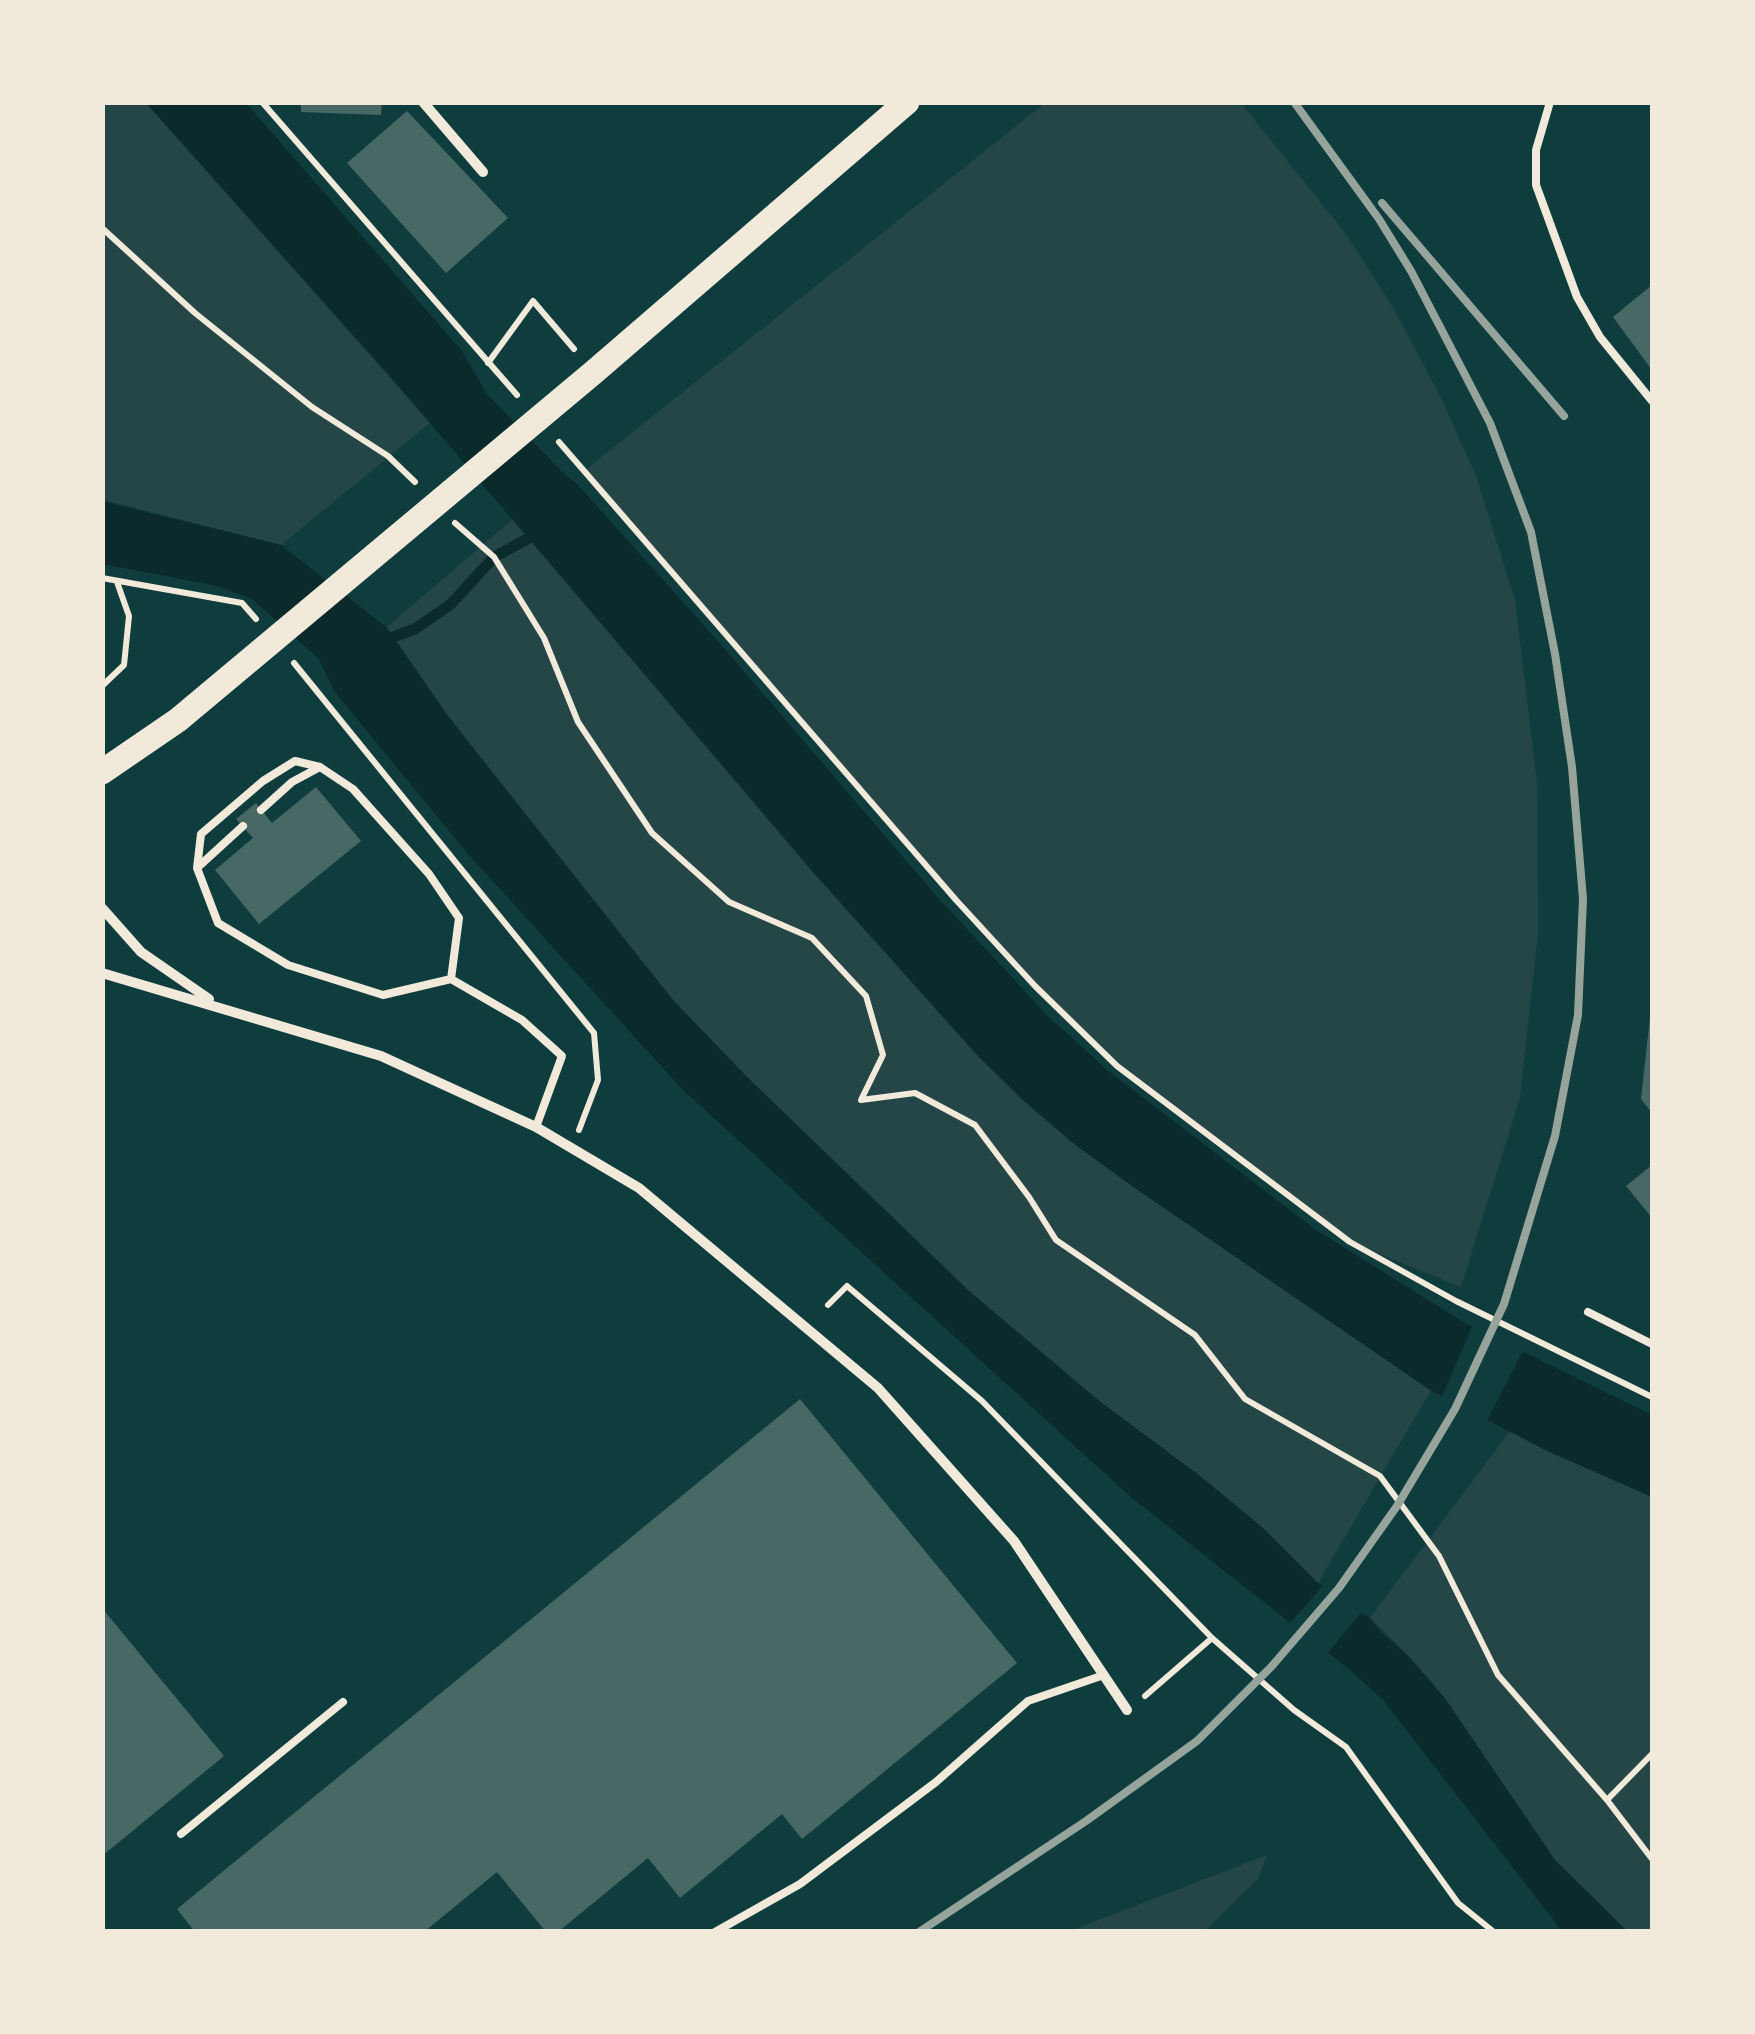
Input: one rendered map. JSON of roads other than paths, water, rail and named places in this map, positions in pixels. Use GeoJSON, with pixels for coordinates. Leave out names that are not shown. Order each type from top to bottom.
{"type":"FeatureCollection","features":[{"type":"Feature","properties":{"kind":"main road"},"geometry":{"type":"LineString","coordinates":[[102,772],[178,720],[623,348],[907,102]]}},
{"type":"Feature","properties":{"kind":"street"},"geometry":{"type":"LineString","coordinates":[[423,102],[483,172]]}},
{"type":"Feature","properties":{"kind":"street"},"geometry":{"type":"LineString","coordinates":[[102,908],[141,952],[218,1005]]}},
{"type":"Feature","properties":{"kind":"street"},"geometry":{"type":"LineString","coordinates":[[102,972],[381,1056],[536,1127],[639,1188],[878,1388],[1014,1541],[1127,1710]]}},
{"type":"Feature","properties":{"kind":"lane"},"geometry":{"type":"LineString","coordinates":[[1550,102],[1536,150],[1536,185],[1577,297],[1600,337],[1652,400]]}},
{"type":"Feature","properties":{"kind":"lane"},"geometry":{"type":"LineString","coordinates":[[452,978],[458,918],[428,874],[353,789],[320,768],[295,761],[263,781],[201,834],[197,868],[218,923],[288,965],[383,995],[452,978],[522,1020],[562,1056],[536,1127]]}},
{"type":"Feature","properties":{"kind":"lane"},"geometry":{"type":"LineString","coordinates":[[261,810],[292,782],[320,768]]}},
{"type":"Feature","properties":{"kind":"lane"},"geometry":{"type":"LineString","coordinates":[[197,868],[243,826]]}},
{"type":"Feature","properties":{"kind":"lane"},"geometry":{"type":"LineString","coordinates":[[1588,1312],[1652,1344]]}},
{"type":"Feature","properties":{"kind":"lane"},"geometry":{"type":"LineString","coordinates":[[715,1932],[800,1884],[936,1782],[1028,1701],[1104,1675]]}},
{"type":"Feature","properties":{"kind":"lane"},"geometry":{"type":"LineString","coordinates":[[181,1834],[342,1702]]}},
{"type":"Feature","properties":{"kind":"waterway"},"geometry":{"type":"LineString","coordinates":[[382,641],[415,629],[451,604],[494,557],[542,531]]}},
{"type":"Feature","properties":{"kind":"railway"},"geometry":{"type":"LineString","coordinates":[[919,1932],[1086,1821],[1197,1741],[1272,1666],[1339,1588],[1397,1506],[1455,1409],[1504,1304],[1555,1136],[1578,1015],[1583,899],[1572,767],[1531,532],[1490,423],[1411,271],[1379,219],[1294,102]]}},
{"type":"Feature","properties":{"kind":"railway"},"geometry":{"type":"LineString","coordinates":[[1382,203],[1564,416]]}}]}
